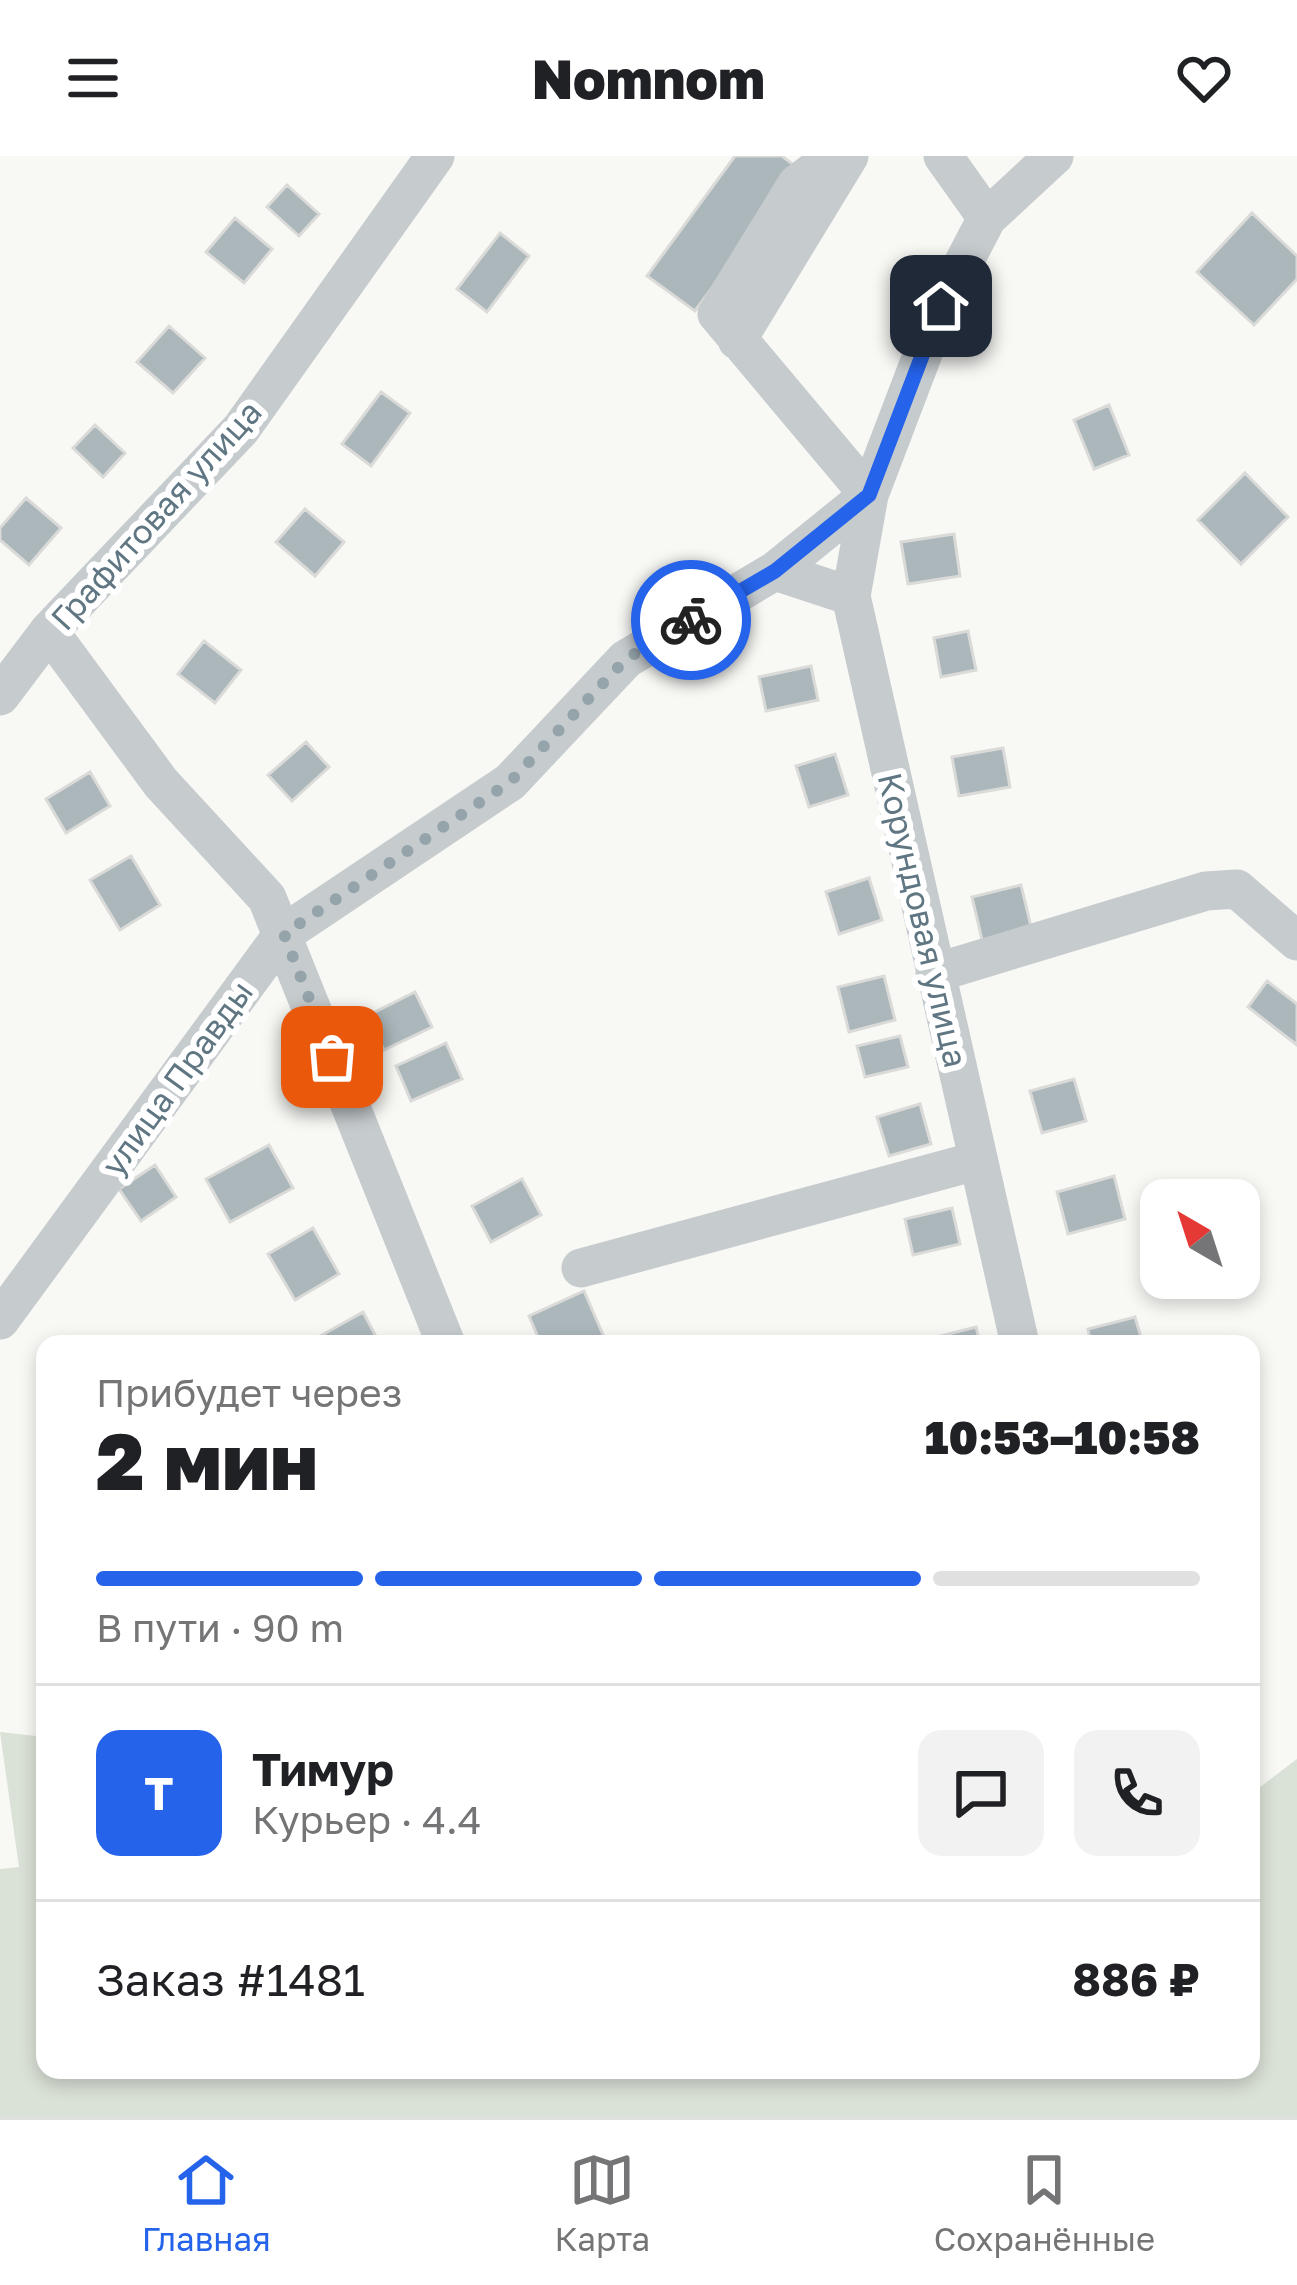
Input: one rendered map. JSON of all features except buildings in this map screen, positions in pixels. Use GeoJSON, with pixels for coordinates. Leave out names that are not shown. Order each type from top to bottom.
{"type":"FeatureCollection","features":[{"type":"Feature","properties":{"kind":"street","name":"Графитовая улица"},"geometry":{"type":"LineString","coordinates":[[0,696],[49,631],[241,429],[435,156]]}},
{"type":"Feature","properties":{"kind":"street"},"geometry":{"type":"LineString","coordinates":[[834,156],[797,184],[717,314],[869,495],[941,306],[987,218],[1054,156]]}},
{"type":"Feature","properties":{"kind":"street"},"geometry":{"type":"LineString","coordinates":[[737,340],[849,156]]}},
{"type":"Feature","properties":{"kind":"street"},"geometry":{"type":"LineString","coordinates":[[944,156],[987,218]]}},
{"type":"Feature","properties":{"kind":"street","name":"улица Правды"},"geometry":{"type":"LineString","coordinates":[[0,1320],[284,934],[510,782],[626,659],[775,571],[869,495]]}},
{"type":"Feature","properties":{"kind":"street","name":"Корундовая улица"},"geometry":{"type":"LineString","coordinates":[[869,495],[851,596],[1017,1335]]}},
{"type":"Feature","properties":{"kind":"street"},"geometry":{"type":"LineString","coordinates":[[775,571],[851,596]]}},
{"type":"Feature","properties":{"kind":"street"},"geometry":{"type":"LineString","coordinates":[[49,631],[161,783],[267,898],[442,1335]]}},
{"type":"Feature","properties":{"kind":"street"},"geometry":{"type":"LineString","coordinates":[[934,973],[1206,891],[1237,889],[1297,941]]}},
{"type":"Feature","properties":{"kind":"street"},"geometry":{"type":"LineString","coordinates":[[581,1268],[976,1161]]}},
{"type":"Feature","properties":{"kind":"shaded area"},"geometry":{"type":"Polygon","coordinates":[[[0,1732],[36,1736],[36,2079],[1260,2079],[1260,1787],[1297,1759],[1297,2117],[0,2117],[0,1869],[19,1867],[0,1732]]]}},
{"type":"Feature","properties":{"kind":"way so far"},"geometry":{"type":"LineString","coordinates":[[332,1057],[284,934],[510,782],[626,659],[691,620]]}},
{"type":"Feature","properties":{"kind":"route"},"geometry":{"type":"LineString","coordinates":[[691,620],[775,571],[869,495],[941,306]]}}]}
